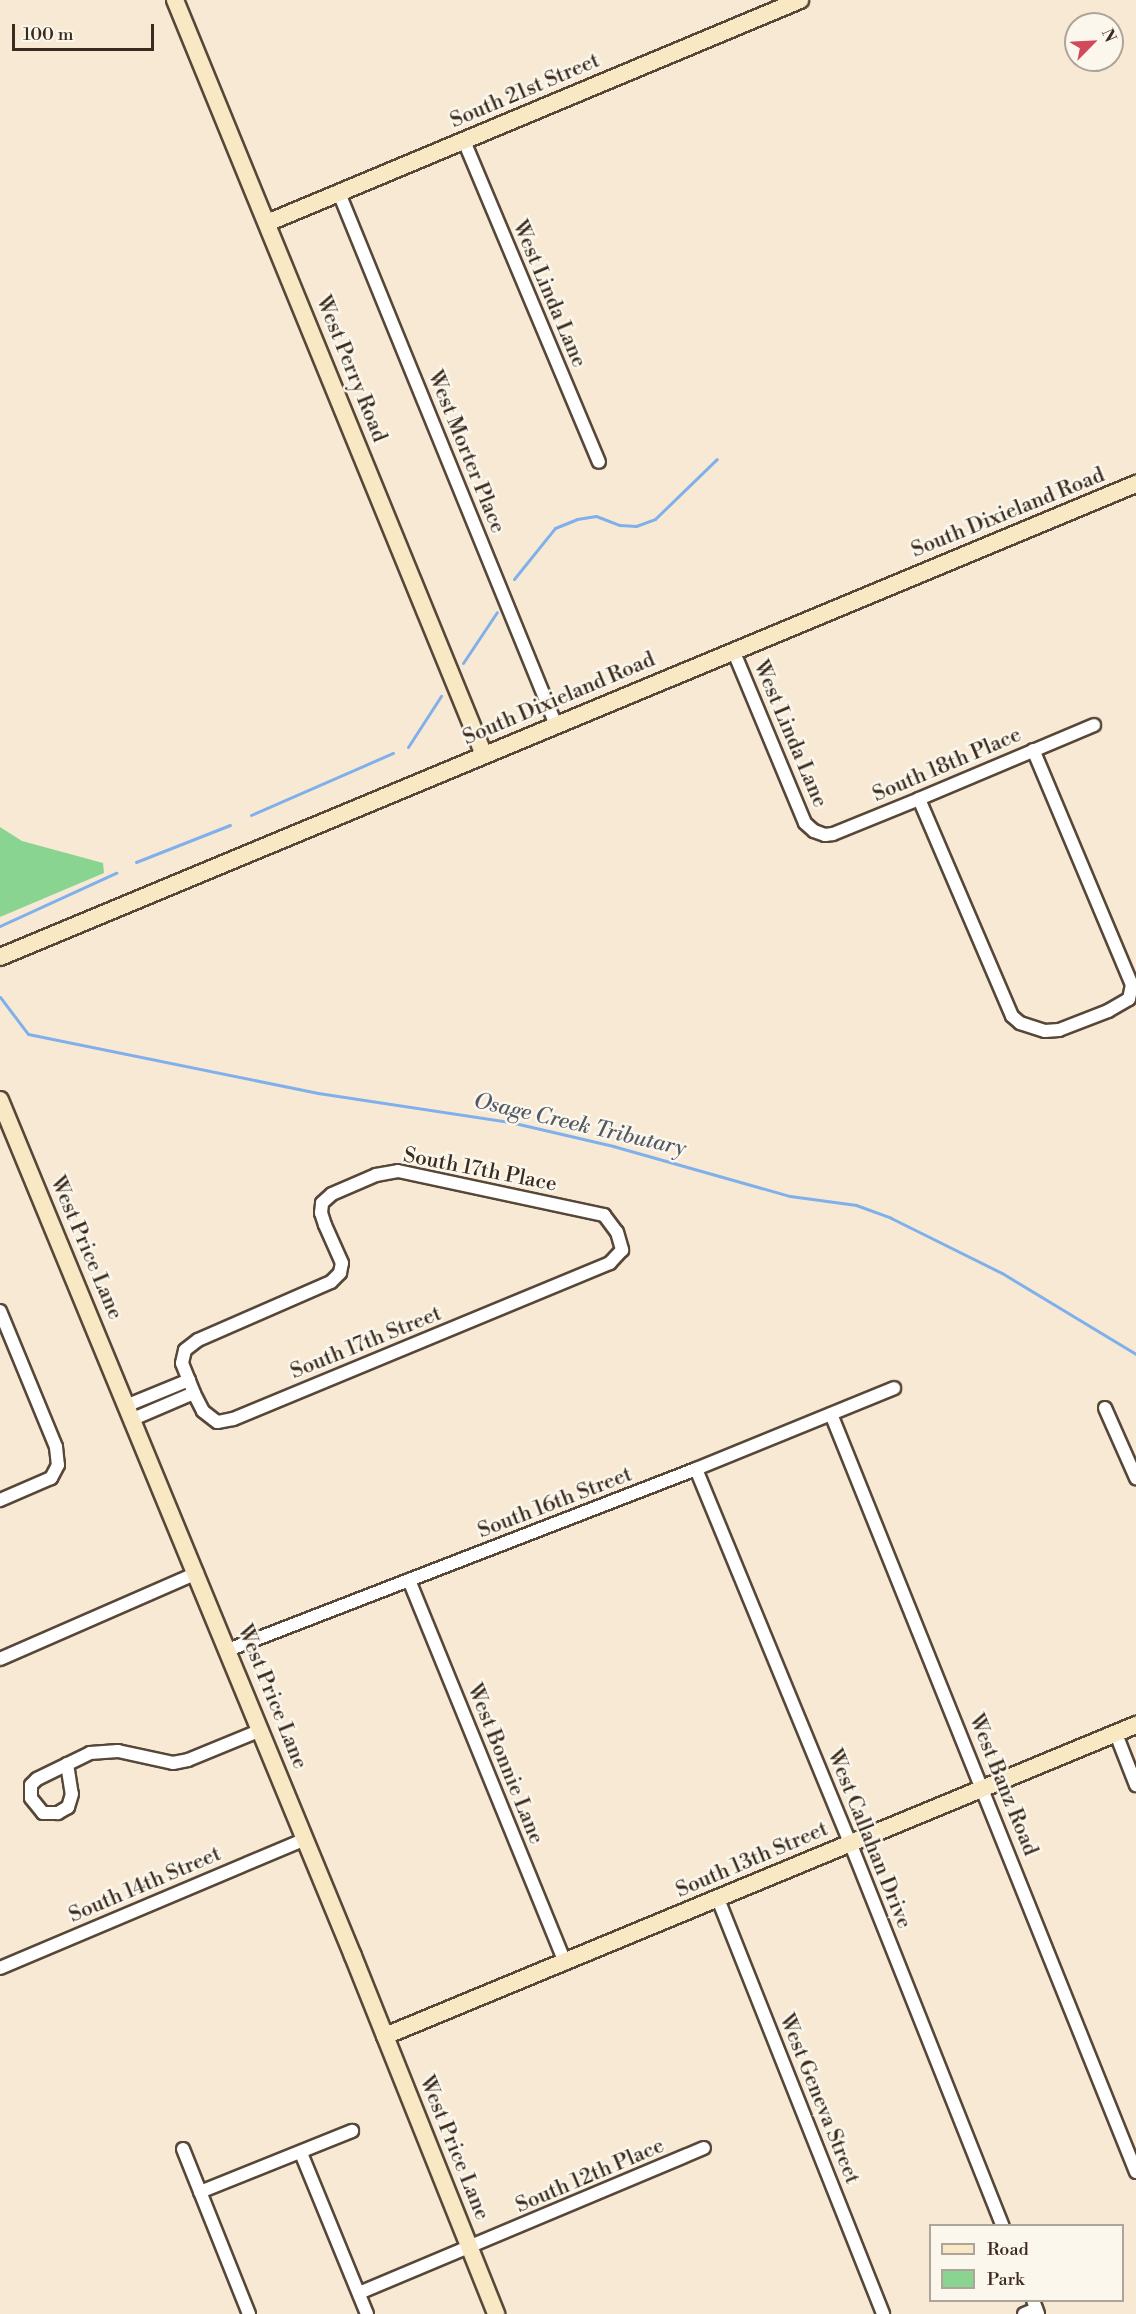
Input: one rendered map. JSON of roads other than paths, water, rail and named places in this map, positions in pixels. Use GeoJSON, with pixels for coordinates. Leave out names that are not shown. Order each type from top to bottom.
{"type":"FeatureCollection","features":[{"type":"Feature","properties":{"kind":"street","name":"West Perry Road"},"geometry":{"type":"LineString","coordinates":[[175,0],[484,755]]}},
{"type":"Feature","properties":{"kind":"street","name":"South 21st Street"},"geometry":{"type":"LineString","coordinates":[[267,223],[800,0]]}},
{"type":"Feature","properties":{"kind":"street","name":"West Linda Lane"},"geometry":{"type":"LineString","coordinates":[[464,141],[599,462]]}},
{"type":"Feature","properties":{"kind":"street","name":"West Morter Place"},"geometry":{"type":"LineString","coordinates":[[339,193],[556,725]]}},
{"type":"Feature","properties":{"kind":"street","name":"South Dixieland Road"},"geometry":{"type":"LineString","coordinates":[[0,957],[1136,484]]}},
{"type":"Feature","properties":{"kind":"street","name":"West Linda Lane"},"geometry":{"type":"LineString","coordinates":[[733,650],[805,823],[814,831]]}},
{"type":"Feature","properties":{"kind":"street","name":"South 18th Place"},"geometry":{"type":"LineString","coordinates":[[814,831],[833,834],[1094,725]]}},
{"type":"Feature","properties":{"kind":"street"},"geometry":{"type":"LineString","coordinates":[[919,799],[1007,1009],[1020,1023],[1034,1029],[1059,1030],[1115,1008],[1129,999],[1132,985],[1034,750]]}},
{"type":"Feature","properties":{"kind":"street","name":"West Price Lane"},"geometry":{"type":"LineString","coordinates":[[0,1100],[197,1573],[496,2314]]}},
{"type":"Feature","properties":{"kind":"street","name":"South 17th Place"},"geometry":{"type":"LineString","coordinates":[[194,1393],[182,1363],[185,1350],[198,1340],[331,1282],[340,1273],[342,1263],[321,1213],[322,1203],[332,1194],[376,1175],[398,1171],[416,1174],[604,1215],[617,1232],[622,1250]]}},
{"type":"Feature","properties":{"kind":"street","name":"South 17th Street"},"geometry":{"type":"LineString","coordinates":[[194,1393],[202,1411],[217,1422],[233,1419],[610,1263],[622,1250]]}},
{"type":"Feature","properties":{"kind":"street"},"geometry":{"type":"LineString","coordinates":[[0,1311],[56,1447],[58,1465],[51,1478],[0,1500]]}},
{"type":"Feature","properties":{"kind":"street"},"geometry":{"type":"LineString","coordinates":[[130,1412],[189,1380]]}},
{"type":"Feature","properties":{"kind":"street","name":"South 16th Street"},"geometry":{"type":"LineString","coordinates":[[228,1650],[696,1469],[894,1388]]}},
{"type":"Feature","properties":{"kind":"street"},"geometry":{"type":"LineString","coordinates":[[130,1412],[194,1393]]}},
{"type":"Feature","properties":{"kind":"street"},"geometry":{"type":"LineString","coordinates":[[1105,1408],[1136,1478]]}},
{"type":"Feature","properties":{"kind":"street","name":"West Banz Road"},"geometry":{"type":"LineString","coordinates":[[831,1414],[1136,2172]]}},
{"type":"Feature","properties":{"kind":"street","name":"West Callahan Drive"},"geometry":{"type":"LineString","coordinates":[[696,1469],[1002,2224]]}},
{"type":"Feature","properties":{"kind":"street"},"geometry":{"type":"LineString","coordinates":[[0,1659],[197,1573]]}},
{"type":"Feature","properties":{"kind":"street","name":"West Bonnie Lane"},"geometry":{"type":"LineString","coordinates":[[409,1580],[565,1963]]}},
{"type":"Feature","properties":{"kind":"street","name":"South 13th Street"},"geometry":{"type":"LineString","coordinates":[[385,2036],[1136,1725]]}},
{"type":"Feature","properties":{"kind":"street"},"geometry":{"type":"LineString","coordinates":[[67,1764],[90,1753],[110,1750],[172,1763],[188,1760],[261,1730]]}},
{"type":"Feature","properties":{"kind":"street"},"geometry":{"type":"LineString","coordinates":[[1116,1734],[1136,1785]]}},
{"type":"Feature","properties":{"kind":"street","name":"South 14th Street"},"geometry":{"type":"LineString","coordinates":[[0,1968],[305,1839]]}},
{"type":"Feature","properties":{"kind":"street","name":"West Geneva Street"},"geometry":{"type":"LineString","coordinates":[[718,1899],[883,2314]]}},
{"type":"Feature","properties":{"kind":"street"},"geometry":{"type":"LineString","coordinates":[[200,2192],[352,2131]]}},
{"type":"Feature","properties":{"kind":"street","name":"South 12th Place"},"geometry":{"type":"LineString","coordinates":[[359,2293],[470,2249],[704,2148]]}},
{"type":"Feature","properties":{"kind":"street"},"geometry":{"type":"LineString","coordinates":[[183,2149],[249,2314]]}},
{"type":"Feature","properties":{"kind":"street"},"geometry":{"type":"LineString","coordinates":[[301,2153],[367,2314]]}},
{"type":"Feature","properties":{"kind":"street"},"geometry":{"type":"LineString","coordinates":[[1024,2314],[1036,2308]]}},
{"type":"Feature","properties":{"kind":"waterway"},"geometry":{"type":"LineString","coordinates":[[514,579],[555,528],[577,519],[596,516],[620,525],[636,526],[655,519],[717,459]]}},
{"type":"Feature","properties":{"kind":"waterway"},"geometry":{"type":"LineString","coordinates":[[463,663],[497,612]]}},
{"type":"Feature","properties":{"kind":"waterway"},"geometry":{"type":"LineString","coordinates":[[408,747],[441,696]]}},
{"type":"Feature","properties":{"kind":"waterway"},"geometry":{"type":"LineString","coordinates":[[251,815],[393,753]]}},
{"type":"Feature","properties":{"kind":"waterway"},"geometry":{"type":"LineString","coordinates":[[136,862],[230,825]]}},
{"type":"Feature","properties":{"kind":"waterway"},"geometry":{"type":"LineString","coordinates":[[0,926],[116,873]]}},
{"type":"Feature","properties":{"kind":"waterway","name":"Osage Creek Tributary"},"geometry":{"type":"LineString","coordinates":[[0,997],[28,1034],[318,1093],[510,1122],[613,1146],[790,1196],[856,1205],[891,1218],[1002,1273],[1136,1354]]}}]}
